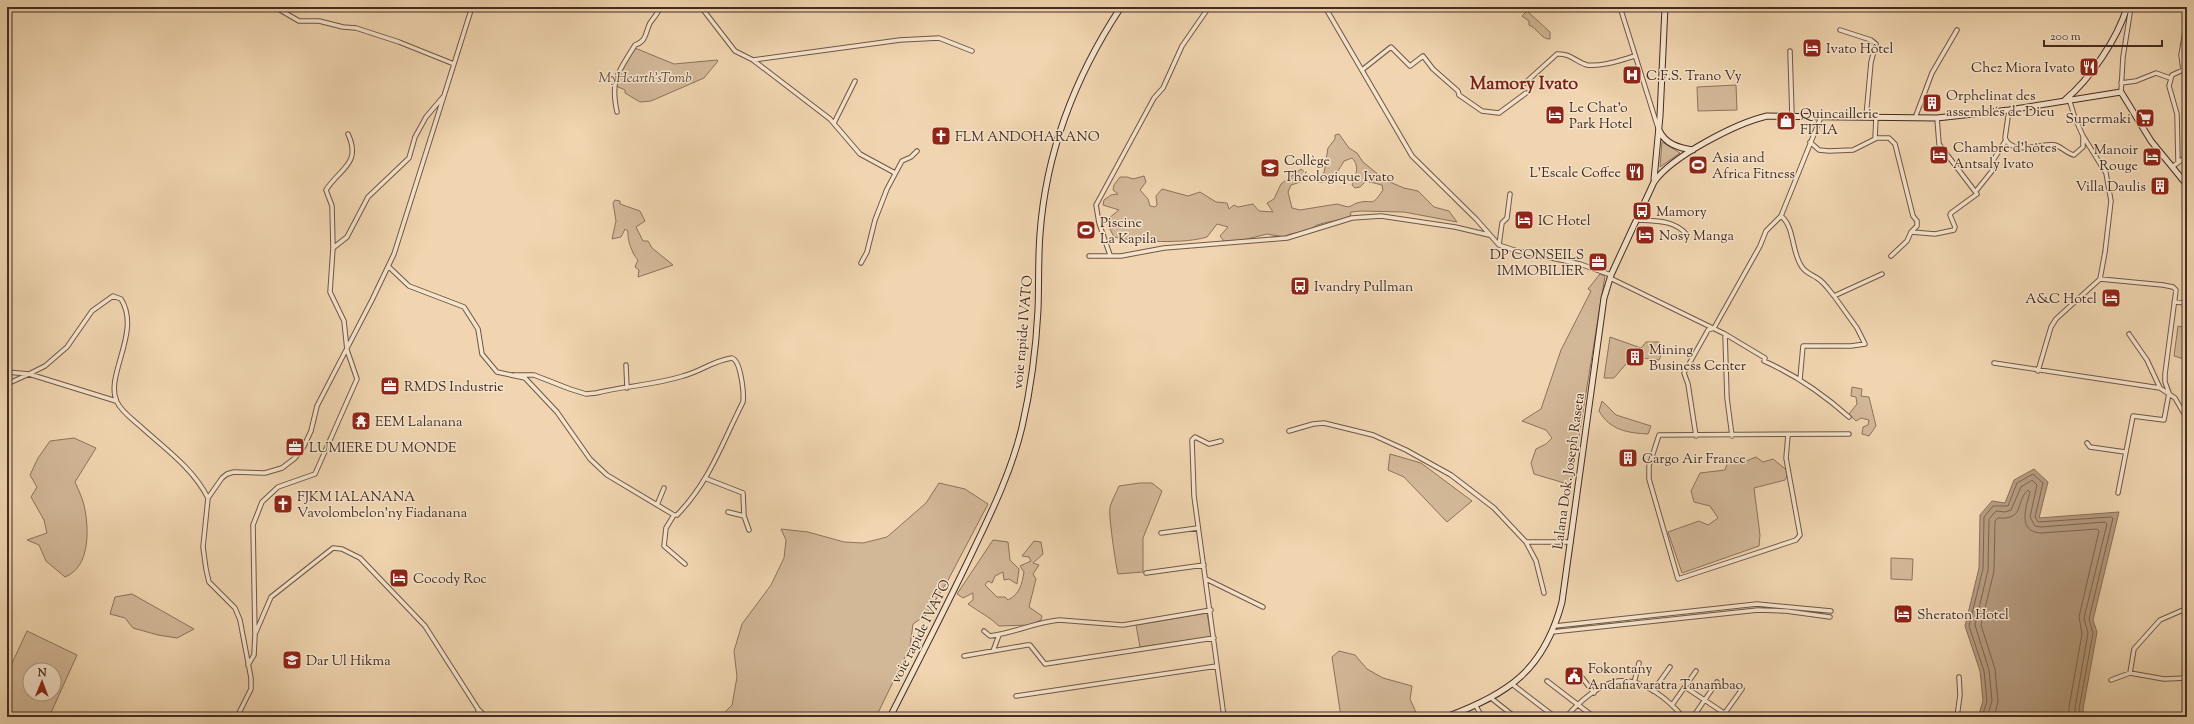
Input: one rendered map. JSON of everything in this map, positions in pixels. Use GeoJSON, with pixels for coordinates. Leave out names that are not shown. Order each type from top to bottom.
{"type":"FeatureCollection","features":[{"type":"Feature","properties":{"kind":"main road","name":"voie rapide IVATO"},"geometry":{"type":"LineString","coordinates":[[890,717],[928,643],[997,501],[1014,456],[1032,381],[1038,311],[1040,232],[1054,148],[1081,77],[1094,49],[1121,7]]}},
{"type":"Feature","properties":{"kind":"main road"},"geometry":{"type":"LineString","coordinates":[[1654,182],[1659,129],[1665,7]]}},
{"type":"Feature","properties":{"kind":"main road"},"geometry":{"type":"LineString","coordinates":[[2067,100],[2084,82],[2098,62],[2122,21],[2127,7]]}},
{"type":"Feature","properties":{"kind":"main road"},"geometry":{"type":"LineString","coordinates":[[1654,182],[1663,170],[1693,150],[1750,122],[1767,116],[1937,118],[2010,110],[2121,92],[2151,141],[2187,185]]}},
{"type":"Feature","properties":{"kind":"main road"},"geometry":{"type":"LineString","coordinates":[[1659,129],[1664,138],[1672,145],[1693,150]]}},
{"type":"Feature","properties":{"kind":"main road","name":"Lalana Dok. Joseph Raseta"},"geometry":{"type":"LineString","coordinates":[[1446,717],[1476,706],[1512,684],[1534,664],[1555,626],[1562,602],[1571,542],[1598,331],[1611,276],[1638,220],[1654,182]]}},
{"type":"Feature","properties":{"kind":"street"},"geometry":{"type":"LineString","coordinates":[[275,7],[299,21],[319,21],[363,30],[399,42],[454,64]]}},
{"type":"Feature","properties":{"kind":"street"},"geometry":{"type":"LineString","coordinates":[[237,717],[251,689],[248,665],[240,620],[235,608],[209,582],[206,570],[203,547],[208,498],[222,478],[227,474],[234,472],[265,473],[282,468],[295,458],[304,446],[311,431],[317,406],[389,267],[472,7]]}},
{"type":"Feature","properties":{"kind":"street"},"geometry":{"type":"LineString","coordinates":[[617,112],[613,91],[614,79],[634,45],[641,43],[646,37],[650,25],[661,7]]}},
{"type":"Feature","properties":{"kind":"street"},"geometry":{"type":"LineString","coordinates":[[701,7],[735,52],[753,60],[834,123],[860,154],[895,173]]}},
{"type":"Feature","properties":{"kind":"street"},"geometry":{"type":"LineString","coordinates":[[1110,256],[1099,224],[1096,205],[1154,98],[1163,88],[1182,46],[1209,7]]}},
{"type":"Feature","properties":{"kind":"street"},"geometry":{"type":"LineString","coordinates":[[1325,7],[1412,156],[1476,219],[1499,245],[1514,250],[1580,264],[1611,276],[1725,334],[1765,358],[1764,360],[1800,379],[1849,417]]}},
{"type":"Feature","properties":{"kind":"street"},"geometry":{"type":"LineString","coordinates":[[1620,7],[1659,129]]}},
{"type":"Feature","properties":{"kind":"street"},"geometry":{"type":"LineString","coordinates":[[2121,92],[2123,57],[2131,7]]}},
{"type":"Feature","properties":{"kind":"street"},"geometry":{"type":"LineString","coordinates":[[2178,162],[2177,114],[2169,86],[2170,78],[2175,73],[2183,70],[2181,55],[2187,20]]}},
{"type":"Feature","properties":{"kind":"street"},"geometry":{"type":"LineString","coordinates":[[1840,30],[1871,40],[1876,44],[1871,62],[1866,117]]}},
{"type":"Feature","properties":{"kind":"street"},"geometry":{"type":"LineString","coordinates":[[1915,118],[1932,73],[1947,50],[1956,30]]}},
{"type":"Feature","properties":{"kind":"street"},"geometry":{"type":"LineString","coordinates":[[753,60],[900,40],[939,38],[972,50]]}},
{"type":"Feature","properties":{"kind":"street"},"geometry":{"type":"LineString","coordinates":[[1362,70],[1391,47],[1409,65],[1423,56],[1433,69],[1458,91],[1459,94],[1482,111],[1499,112],[1526,93]]}},
{"type":"Feature","properties":{"kind":"street"},"geometry":{"type":"LineString","coordinates":[[1790,51],[1792,116]]}},
{"type":"Feature","properties":{"kind":"street"},"geometry":{"type":"LineString","coordinates":[[1525,83],[1557,54],[1568,55],[1584,64],[1595,65],[1635,56]]}},
{"type":"Feature","properties":{"kind":"street"},"geometry":{"type":"LineString","coordinates":[[2121,83],[2132,82],[2156,73],[2170,78]]}},
{"type":"Feature","properties":{"kind":"street"},"geometry":{"type":"LineString","coordinates":[[834,123],[856,82]]}},
{"type":"Feature","properties":{"kind":"street"},"geometry":{"type":"LineString","coordinates":[[333,248],[347,237],[368,198],[409,158],[415,137],[426,117],[444,96]]}},
{"type":"Feature","properties":{"kind":"street"},"geometry":{"type":"LineString","coordinates":[[2038,371],[2050,327],[2056,318],[2100,279],[2110,201],[2106,172],[2083,136],[2067,100]]}},
{"type":"Feature","properties":{"kind":"street"},"geometry":{"type":"LineString","coordinates":[[1911,232],[1935,234],[1954,230],[1955,227],[1950,215],[1977,194],[1976,191],[1992,171],[1992,162],[2006,140],[2010,110]]}},
{"type":"Feature","properties":{"kind":"street"},"geometry":{"type":"LineString","coordinates":[[1696,436],[1688,384],[1684,372],[1708,330],[1714,328],[1760,246],[1766,231],[1781,216],[1821,117]]}},
{"type":"Feature","properties":{"kind":"street"},"geometry":{"type":"LineString","coordinates":[[1875,139],[1876,117]]}},
{"type":"Feature","properties":{"kind":"street"},"geometry":{"type":"LineString","coordinates":[[1937,118],[1939,144],[1976,191]]}},
{"type":"Feature","properties":{"kind":"street"},"geometry":{"type":"LineString","coordinates":[[248,665],[254,655],[255,635],[253,525],[262,502],[278,486],[315,474],[357,379],[346,350],[344,320],[330,292],[333,248],[332,206],[326,190],[350,162],[353,148],[348,134]]}},
{"type":"Feature","properties":{"kind":"street"},"geometry":{"type":"LineString","coordinates":[[2006,140],[2025,148],[2050,144],[2056,145],[2067,153],[2074,155],[2084,147],[2083,136]]}},
{"type":"Feature","properties":{"kind":"street"},"geometry":{"type":"LineString","coordinates":[[1810,142],[1819,150],[1829,151],[1853,150],[1875,139],[1889,138],[1895,144],[1914,216],[1917,221],[1917,226],[1911,232],[1907,241],[1891,256]]}},
{"type":"Feature","properties":{"kind":"street"},"geometry":{"type":"LineString","coordinates":[[861,263],[867,252],[875,220],[886,188],[902,161],[911,157],[917,151]]}},
{"type":"Feature","properties":{"kind":"street"},"geometry":{"type":"LineString","coordinates":[[2172,167],[2187,156]]}},
{"type":"Feature","properties":{"kind":"street"},"geometry":{"type":"LineString","coordinates":[[1499,245],[1502,223],[1507,218],[1510,194]]}},
{"type":"Feature","properties":{"kind":"street"},"geometry":{"type":"LineString","coordinates":[[1089,256],[1110,256],[1164,248],[1287,238],[1352,218],[1381,216],[1455,227],[1489,235]]}},
{"type":"Feature","properties":{"kind":"street"},"geometry":{"type":"LineString","coordinates":[[1781,216],[1786,220],[1795,254],[1802,267],[1810,275],[1821,281],[1834,296],[1857,328],[1865,344],[1851,346],[1802,346],[1800,379]]}},
{"type":"Feature","properties":{"kind":"street"},"geometry":{"type":"LineString","coordinates":[[1638,220],[1664,222],[1674,225],[1687,235]]}},
{"type":"Feature","properties":{"kind":"street"},"geometry":{"type":"LineString","coordinates":[[389,267],[408,286],[464,307],[478,329],[482,354],[497,372],[534,375],[557,385],[586,394],[627,388],[682,377],[698,371],[718,360],[735,359],[744,389],[743,402],[707,478],[687,505],[677,515],[674,515],[666,528],[664,546],[685,564]]}},
{"type":"Feature","properties":{"kind":"street"},"geometry":{"type":"LineString","coordinates":[[1834,296],[1882,274]]}},
{"type":"Feature","properties":{"kind":"street"},"geometry":{"type":"LineString","coordinates":[[2100,279],[2173,287],[2176,290],[2165,382],[2169,392],[2164,420],[2133,416],[2118,494]]}},
{"type":"Feature","properties":{"kind":"street"},"geometry":{"type":"LineString","coordinates":[[7,384],[45,366],[67,347],[92,311],[113,296],[121,299],[127,308],[128,328],[114,386],[116,401]]}},
{"type":"Feature","properties":{"kind":"street"},"geometry":{"type":"LineString","coordinates":[[2174,302],[2187,303]]}},
{"type":"Feature","properties":{"kind":"street"},"geometry":{"type":"LineString","coordinates":[[1725,334],[1727,398],[1732,436]]}},
{"type":"Feature","properties":{"kind":"street"},"geometry":{"type":"LineString","coordinates":[[2129,334],[2147,360],[2160,388]]}},
{"type":"Feature","properties":{"kind":"street"},"geometry":{"type":"LineString","coordinates":[[1994,363],[2038,371],[2160,388],[2169,392],[2176,398],[2187,419]]}},
{"type":"Feature","properties":{"kind":"street"},"geometry":{"type":"LineString","coordinates":[[626,364],[627,388]]}},
{"type":"Feature","properties":{"kind":"street"},"geometry":{"type":"LineString","coordinates":[[7,372],[29,374],[116,401],[127,414],[197,479],[208,498]]}},
{"type":"Feature","properties":{"kind":"street"},"geometry":{"type":"LineString","coordinates":[[514,374],[525,378],[537,390],[557,412],[590,459],[607,475],[674,515]]}},
{"type":"Feature","properties":{"kind":"street"},"geometry":{"type":"LineString","coordinates":[[1289,431],[1313,424],[1324,423],[1388,441],[1451,475],[1503,516],[1526,542],[1536,561],[1544,593]]}},
{"type":"Feature","properties":{"kind":"street"},"geometry":{"type":"LineString","coordinates":[[1788,435],[1786,458],[1800,535],[1796,540],[1678,579],[1649,479],[1649,466],[1659,435],[1732,436],[1788,435],[1849,434]]}},
{"type":"Feature","properties":{"kind":"street"},"geometry":{"type":"LineString","coordinates":[[1221,441],[1209,444],[1195,437],[1192,440],[1194,496],[1211,610],[1224,717]]}},
{"type":"Feature","properties":{"kind":"street"},"geometry":{"type":"LineString","coordinates":[[2087,443],[2090,447],[2126,452]]}},
{"type":"Feature","properties":{"kind":"street"},"geometry":{"type":"LineString","coordinates":[[707,478],[743,493],[744,516],[749,530]]}},
{"type":"Feature","properties":{"kind":"street"},"geometry":{"type":"LineString","coordinates":[[657,505],[664,488]]}},
{"type":"Feature","properties":{"kind":"street"},"geometry":{"type":"LineString","coordinates":[[728,512],[744,516]]}},
{"type":"Feature","properties":{"kind":"street"},"geometry":{"type":"LineString","coordinates":[[1162,533],[1198,528]]}},
{"type":"Feature","properties":{"kind":"street"},"geometry":{"type":"LineString","coordinates":[[1526,542],[1571,542]]}},
{"type":"Feature","properties":{"kind":"street"},"geometry":{"type":"LineString","coordinates":[[255,635],[270,597],[333,548],[342,550],[360,558],[425,626],[478,709],[486,717]]}},
{"type":"Feature","properties":{"kind":"street"},"geometry":{"type":"LineString","coordinates":[[1146,573],[1204,565]]}},
{"type":"Feature","properties":{"kind":"street"},"geometry":{"type":"LineString","coordinates":[[1206,579],[1263,607]]}},
{"type":"Feature","properties":{"kind":"street"},"geometry":{"type":"LineString","coordinates":[[1555,626],[1757,604],[1830,611]]}},
{"type":"Feature","properties":{"kind":"street"},"geometry":{"type":"LineString","coordinates":[[984,631],[990,636],[999,635],[1049,621],[1123,626],[1211,610]]}},
{"type":"Feature","properties":{"kind":"street"},"geometry":{"type":"LineString","coordinates":[[1552,632],[1758,610],[1786,611],[1830,617]]}},
{"type":"Feature","properties":{"kind":"street"},"geometry":{"type":"LineString","coordinates":[[2130,673],[2134,649],[2160,620],[2183,610],[2187,610]]}},
{"type":"Feature","properties":{"kind":"street"},"geometry":{"type":"LineString","coordinates":[[994,651],[999,635]]}},
{"type":"Feature","properties":{"kind":"street"},"geometry":{"type":"LineString","coordinates":[[964,656],[1030,645],[1045,664],[1214,638]]}},
{"type":"Feature","properties":{"kind":"street"},"geometry":{"type":"LineString","coordinates":[[1634,683],[1639,663]]}},
{"type":"Feature","properties":{"kind":"street"},"geometry":{"type":"LineString","coordinates":[[1016,696],[1217,666]]}},
{"type":"Feature","properties":{"kind":"street"},"geometry":{"type":"LineString","coordinates":[[1653,691],[1670,667]]}},
{"type":"Feature","properties":{"kind":"street"},"geometry":{"type":"LineString","coordinates":[[1672,705],[1696,671]]}},
{"type":"Feature","properties":{"kind":"street"},"geometry":{"type":"LineString","coordinates":[[2111,680],[2130,673],[2164,679],[2187,678]]}},
{"type":"Feature","properties":{"kind":"street"},"geometry":{"type":"LineString","coordinates":[[1580,675],[1594,693]]}},
{"type":"Feature","properties":{"kind":"street"},"geometry":{"type":"LineString","coordinates":[[1957,717],[1960,695],[1958,677]]}},
{"type":"Feature","properties":{"kind":"street"},"geometry":{"type":"LineString","coordinates":[[1547,681],[1594,717]]}},
{"type":"Feature","properties":{"kind":"street"},"geometry":{"type":"LineString","coordinates":[[1566,717],[1578,705],[1594,693],[1618,681],[1634,683],[1653,691],[1672,705],[1683,717]]}},
{"type":"Feature","properties":{"kind":"street"},"geometry":{"type":"LineString","coordinates":[[1693,717],[1717,682]]}},
{"type":"Feature","properties":{"kind":"street"},"geometry":{"type":"LineString","coordinates":[[1512,684],[1555,717]]}},
{"type":"Feature","properties":{"kind":"street"},"geometry":{"type":"LineString","coordinates":[[1685,687],[1723,715],[1742,689]]}},
{"type":"Feature","properties":{"kind":"street"},"geometry":{"type":"LineString","coordinates":[[1491,698],[1516,717]]}},
{"type":"Feature","properties":{"kind":"street"},"geometry":{"type":"LineString","coordinates":[[1476,706],[1482,717]]}},
{"type":"Feature","properties":{"kind":"street"},"geometry":{"type":"LineString","coordinates":[[478,709],[478,717]]}},
{"type":"Feature","properties":{"kind":"green space"},"geometry":{"type":"Polygon","coordinates":[[[1527,11],[1550,32],[1550,39],[1544,38],[1529,25],[1529,21],[1522,16],[1527,11]]]}},
{"type":"Feature","properties":{"kind":"green space","name":"MyHearth'sTomb"},"geometry":{"type":"Polygon","coordinates":[[[635,48],[674,64],[718,61],[704,78],[651,101],[640,102],[625,93],[625,90],[616,86],[616,80],[635,48]]]}},
{"type":"Feature","properties":{"kind":"green space"},"geometry":{"type":"Polygon","coordinates":[[[1736,85],[1737,110],[1698,111],[1697,87],[1736,85]]]}},
{"type":"Feature","properties":{"kind":"green space"},"geometry":{"type":"Polygon","coordinates":[[[1339,134],[1349,148],[1357,153],[1363,162],[1385,180],[1404,188],[1418,191],[1434,207],[1449,211],[1457,222],[1404,212],[1361,211],[1351,212],[1350,217],[1317,225],[1310,230],[1284,237],[1267,234],[1235,242],[1224,241],[1220,236],[1228,227],[1217,224],[1207,237],[1186,241],[1147,241],[1123,239],[1114,237],[1108,225],[1109,218],[1119,210],[1103,205],[1104,200],[1111,195],[1118,194],[1113,190],[1114,185],[1120,177],[1133,179],[1144,176],[1146,182],[1140,190],[1148,199],[1150,206],[1155,207],[1157,205],[1156,196],[1162,189],[1188,196],[1200,192],[1216,202],[1227,203],[1229,209],[1234,205],[1238,207],[1253,204],[1259,211],[1273,212],[1267,203],[1274,199],[1281,184],[1301,169],[1311,177],[1310,179],[1291,185],[1288,192],[1292,208],[1300,210],[1337,204],[1348,207],[1357,203],[1374,201],[1383,190],[1382,185],[1366,181],[1360,187],[1355,188],[1352,185],[1357,168],[1352,158],[1344,161],[1332,178],[1323,182],[1313,180],[1319,179],[1324,173],[1328,148],[1335,139],[1335,135],[1339,134]]]}},
{"type":"Feature","properties":{"kind":"green space"},"geometry":{"type":"Polygon","coordinates":[[[1662,142],[1680,153],[1660,167],[1662,142]]]}},
{"type":"Feature","properties":{"kind":"green space"},"geometry":{"type":"Polygon","coordinates":[[[615,200],[620,201],[620,204],[640,211],[645,221],[636,227],[643,241],[648,241],[652,248],[673,265],[638,277],[639,270],[635,267],[638,260],[630,246],[628,231],[625,229],[621,237],[612,239],[616,221],[613,203],[615,200]]]}},
{"type":"Feature","properties":{"kind":"green space"},"geometry":{"type":"Polygon","coordinates":[[[1600,274],[1605,276],[1571,485],[1534,474],[1531,463],[1536,449],[1546,444],[1552,438],[1546,430],[1522,421],[1541,409],[1561,350],[1591,291],[1588,289],[1600,274]]]}},
{"type":"Feature","properties":{"kind":"green space"},"geometry":{"type":"Polygon","coordinates":[[[2178,326],[2187,328],[2187,360],[2174,356],[2178,326]]]}},
{"type":"Feature","properties":{"kind":"green space"},"geometry":{"type":"Polygon","coordinates":[[[1610,337],[1641,348],[1646,342],[1659,342],[1665,346],[1659,360],[1632,357],[1614,378],[1604,378],[1610,337]]]}},
{"type":"Feature","properties":{"kind":"green space"},"geometry":{"type":"Polygon","coordinates":[[[1852,387],[1862,389],[1861,396],[1869,397],[1876,426],[1869,436],[1862,434],[1863,427],[1868,425],[1869,420],[1861,418],[1856,421],[1849,414],[1857,404],[1856,397],[1851,396],[1852,387]]]}},
{"type":"Feature","properties":{"kind":"green space"},"geometry":{"type":"Polygon","coordinates":[[[1602,401],[1616,415],[1651,426],[1648,434],[1626,431],[1608,422],[1599,411],[1602,401]]]}},
{"type":"Feature","properties":{"kind":"green space"},"geometry":{"type":"Polygon","coordinates":[[[74,438],[96,448],[75,482],[86,514],[87,535],[84,556],[80,565],[65,577],[46,561],[39,545],[27,540],[47,533],[44,520],[31,497],[37,487],[30,475],[38,458],[50,441],[74,438]]]}},
{"type":"Feature","properties":{"kind":"green space"},"geometry":{"type":"Polygon","coordinates":[[[1390,454],[1421,463],[1472,501],[1447,522],[1404,477],[1388,470],[1390,454]]]}},
{"type":"Feature","properties":{"kind":"green space"},"geometry":{"type":"Polygon","coordinates":[[[1756,457],[1763,462],[1773,459],[1789,472],[1785,480],[1754,488],[1760,535],[1759,546],[1682,573],[1668,532],[1699,521],[1708,525],[1718,518],[1710,506],[1694,502],[1691,491],[1700,473],[1725,470],[1729,459],[1738,458],[1744,462],[1756,457]]]}},
{"type":"Feature","properties":{"kind":"green space"},"geometry":{"type":"Polygon","coordinates":[[[939,483],[965,489],[988,504],[947,582],[926,615],[913,624],[910,647],[876,717],[720,717],[732,705],[737,677],[734,651],[742,624],[771,585],[784,558],[786,540],[781,529],[808,532],[844,542],[863,543],[887,537],[926,503],[939,483]]]}},
{"type":"Feature","properties":{"kind":"green space"},"geometry":{"type":"Polygon","coordinates":[[[1152,483],[1162,491],[1143,538],[1143,572],[1118,574],[1111,529],[1110,507],[1119,486],[1152,483]]]}},
{"type":"Feature","properties":{"kind":"green space"},"geometry":{"type":"Polygon","coordinates":[[[993,540],[1008,542],[1010,560],[1019,569],[1017,584],[1009,579],[1004,580],[1003,572],[995,576],[992,583],[988,581],[985,585],[997,597],[1005,597],[1008,600],[1018,592],[1021,585],[1024,572],[1020,566],[1031,561],[1029,557],[1022,556],[1034,541],[1041,542],[1043,554],[1033,563],[1039,565],[1033,574],[1036,579],[1029,607],[1042,616],[1041,620],[1030,625],[999,626],[968,604],[973,600],[973,593],[963,598],[957,594],[993,540]]]}},
{"type":"Feature","properties":{"kind":"green space"},"geometry":{"type":"Polygon","coordinates":[[[1891,558],[1913,559],[1912,580],[1891,579],[1891,558]]]}},
{"type":"Feature","properties":{"kind":"green space"},"geometry":{"type":"Polygon","coordinates":[[[132,594],[194,629],[177,638],[158,635],[133,628],[125,618],[110,614],[115,597],[132,594]]]}},
{"type":"Feature","properties":{"kind":"green space"},"geometry":{"type":"Polygon","coordinates":[[[1207,613],[1211,637],[1140,647],[1136,625],[1207,613]]]}},
{"type":"Feature","properties":{"kind":"green space"},"geometry":{"type":"Polygon","coordinates":[[[27,631],[77,655],[62,688],[62,662],[22,662],[22,702],[56,702],[49,717],[16,717],[7,710],[7,674],[27,631]]]}},
{"type":"Feature","properties":{"kind":"green space"},"geometry":{"type":"Polygon","coordinates":[[[1339,651],[1355,655],[1367,669],[1383,678],[1412,686],[1410,699],[1418,717],[1341,717],[1332,657],[1339,651]]]}},
{"type":"Feature","properties":{"kind":"water"},"geometry":{"type":"Polygon","coordinates":[[[2034,469],[2048,482],[2039,518],[2119,512],[2093,620],[2097,632],[2083,709],[2084,717],[1978,717],[1983,701],[1980,671],[1965,626],[1979,568],[1980,515],[1992,501],[2005,503],[2014,480],[2034,469]]]}},
{"type":"Feature","properties":{"kind":"place","name":"Ivato Hôtel"},"geometry":{"type":"Point","coordinates":[1812,48]}},
{"type":"Feature","properties":{"kind":"place","name":"Chez Miora Ivato"},"geometry":{"type":"Point","coordinates":[2089,67]}},
{"type":"Feature","properties":{"kind":"place","name":"C.F.S. Trano Vy"},"geometry":{"type":"Point","coordinates":[1632,75]}},
{"type":"Feature","properties":{"kind":"place","name":"Orphelinat des assemblés de Dieu"},"geometry":{"type":"Point","coordinates":[1932,103]}},
{"type":"Feature","properties":{"kind":"place","name":"Le Chat'o Park Hotel"},"geometry":{"type":"Point","coordinates":[1555,115]}},
{"type":"Feature","properties":{"kind":"place","name":"Supermaki"},"geometry":{"type":"Point","coordinates":[2145,118]}},
{"type":"Feature","properties":{"kind":"place","name":"Quincaillerie FITIA"},"geometry":{"type":"Point","coordinates":[1786,121]}},
{"type":"Feature","properties":{"kind":"place","name":"FLM ANDOHARANO"},"geometry":{"type":"Point","coordinates":[941,136]}},
{"type":"Feature","properties":{"kind":"place","name":"Chambre d'hôtes Antsaly Ivato"},"geometry":{"type":"Point","coordinates":[1939,155]}},
{"type":"Feature","properties":{"kind":"place","name":"Manoir Rouge"},"geometry":{"type":"Point","coordinates":[2152,157]}},
{"type":"Feature","properties":{"kind":"place","name":"Asia and Africa Fitness"},"geometry":{"type":"Point","coordinates":[1698,165]}},
{"type":"Feature","properties":{"kind":"place","name":"Collège Théologique Ivato"},"geometry":{"type":"Point","coordinates":[1270,168]}},
{"type":"Feature","properties":{"kind":"place","name":"L'Escale Coffee"},"geometry":{"type":"Point","coordinates":[1635,172]}},
{"type":"Feature","properties":{"kind":"place","name":"Villa Daulis"},"geometry":{"type":"Point","coordinates":[2160,186]}},
{"type":"Feature","properties":{"kind":"place","name":"Mamory"},"geometry":{"type":"Point","coordinates":[1642,211]}},
{"type":"Feature","properties":{"kind":"place","name":"IC Hotel"},"geometry":{"type":"Point","coordinates":[1524,220]}},
{"type":"Feature","properties":{"kind":"place","name":"Piscine La Kapila"},"geometry":{"type":"Point","coordinates":[1086,230]}},
{"type":"Feature","properties":{"kind":"place","name":"Nosy Manga"},"geometry":{"type":"Point","coordinates":[1645,235]}},
{"type":"Feature","properties":{"kind":"place","name":"DP CONSEILS IMMOBILIER"},"geometry":{"type":"Point","coordinates":[1598,262]}},
{"type":"Feature","properties":{"kind":"place","name":"Ivandry Pullman"},"geometry":{"type":"Point","coordinates":[1300,286]}},
{"type":"Feature","properties":{"kind":"place","name":"A&C Hotel"},"geometry":{"type":"Point","coordinates":[2111,298]}},
{"type":"Feature","properties":{"kind":"place","name":"Mining Business Center"},"geometry":{"type":"Point","coordinates":[1635,357]}},
{"type":"Feature","properties":{"kind":"place","name":"RMDS Industrie"},"geometry":{"type":"Point","coordinates":[390,386]}},
{"type":"Feature","properties":{"kind":"place","name":"EEM Lalanana"},"geometry":{"type":"Point","coordinates":[361,421]}},
{"type":"Feature","properties":{"kind":"place","name":"LUMIERE DU MONDE"},"geometry":{"type":"Point","coordinates":[295,447]}},
{"type":"Feature","properties":{"kind":"place","name":"Cargo Air France"},"geometry":{"type":"Point","coordinates":[1628,458]}},
{"type":"Feature","properties":{"kind":"place","name":"FJKM IALANANA Vavolombelon'ny Fiadanana"},"geometry":{"type":"Point","coordinates":[283,504]}},
{"type":"Feature","properties":{"kind":"place","name":"Cocody Roc"},"geometry":{"type":"Point","coordinates":[399,578]}},
{"type":"Feature","properties":{"kind":"place","name":"Sheraton Hotel"},"geometry":{"type":"Point","coordinates":[1903,614]}},
{"type":"Feature","properties":{"kind":"place","name":"Dar Ul Hikma"},"geometry":{"type":"Point","coordinates":[292,660]}},
{"type":"Feature","properties":{"kind":"place","name":"Fokontany Andafiavaratra Tanambao"},"geometry":{"type":"Point","coordinates":[1574,676]}},
{"type":"Feature","properties":{"kind":"district","name":"Mamory Ivato"},"geometry":{"type":"Point","coordinates":[1524,83]}}]}
